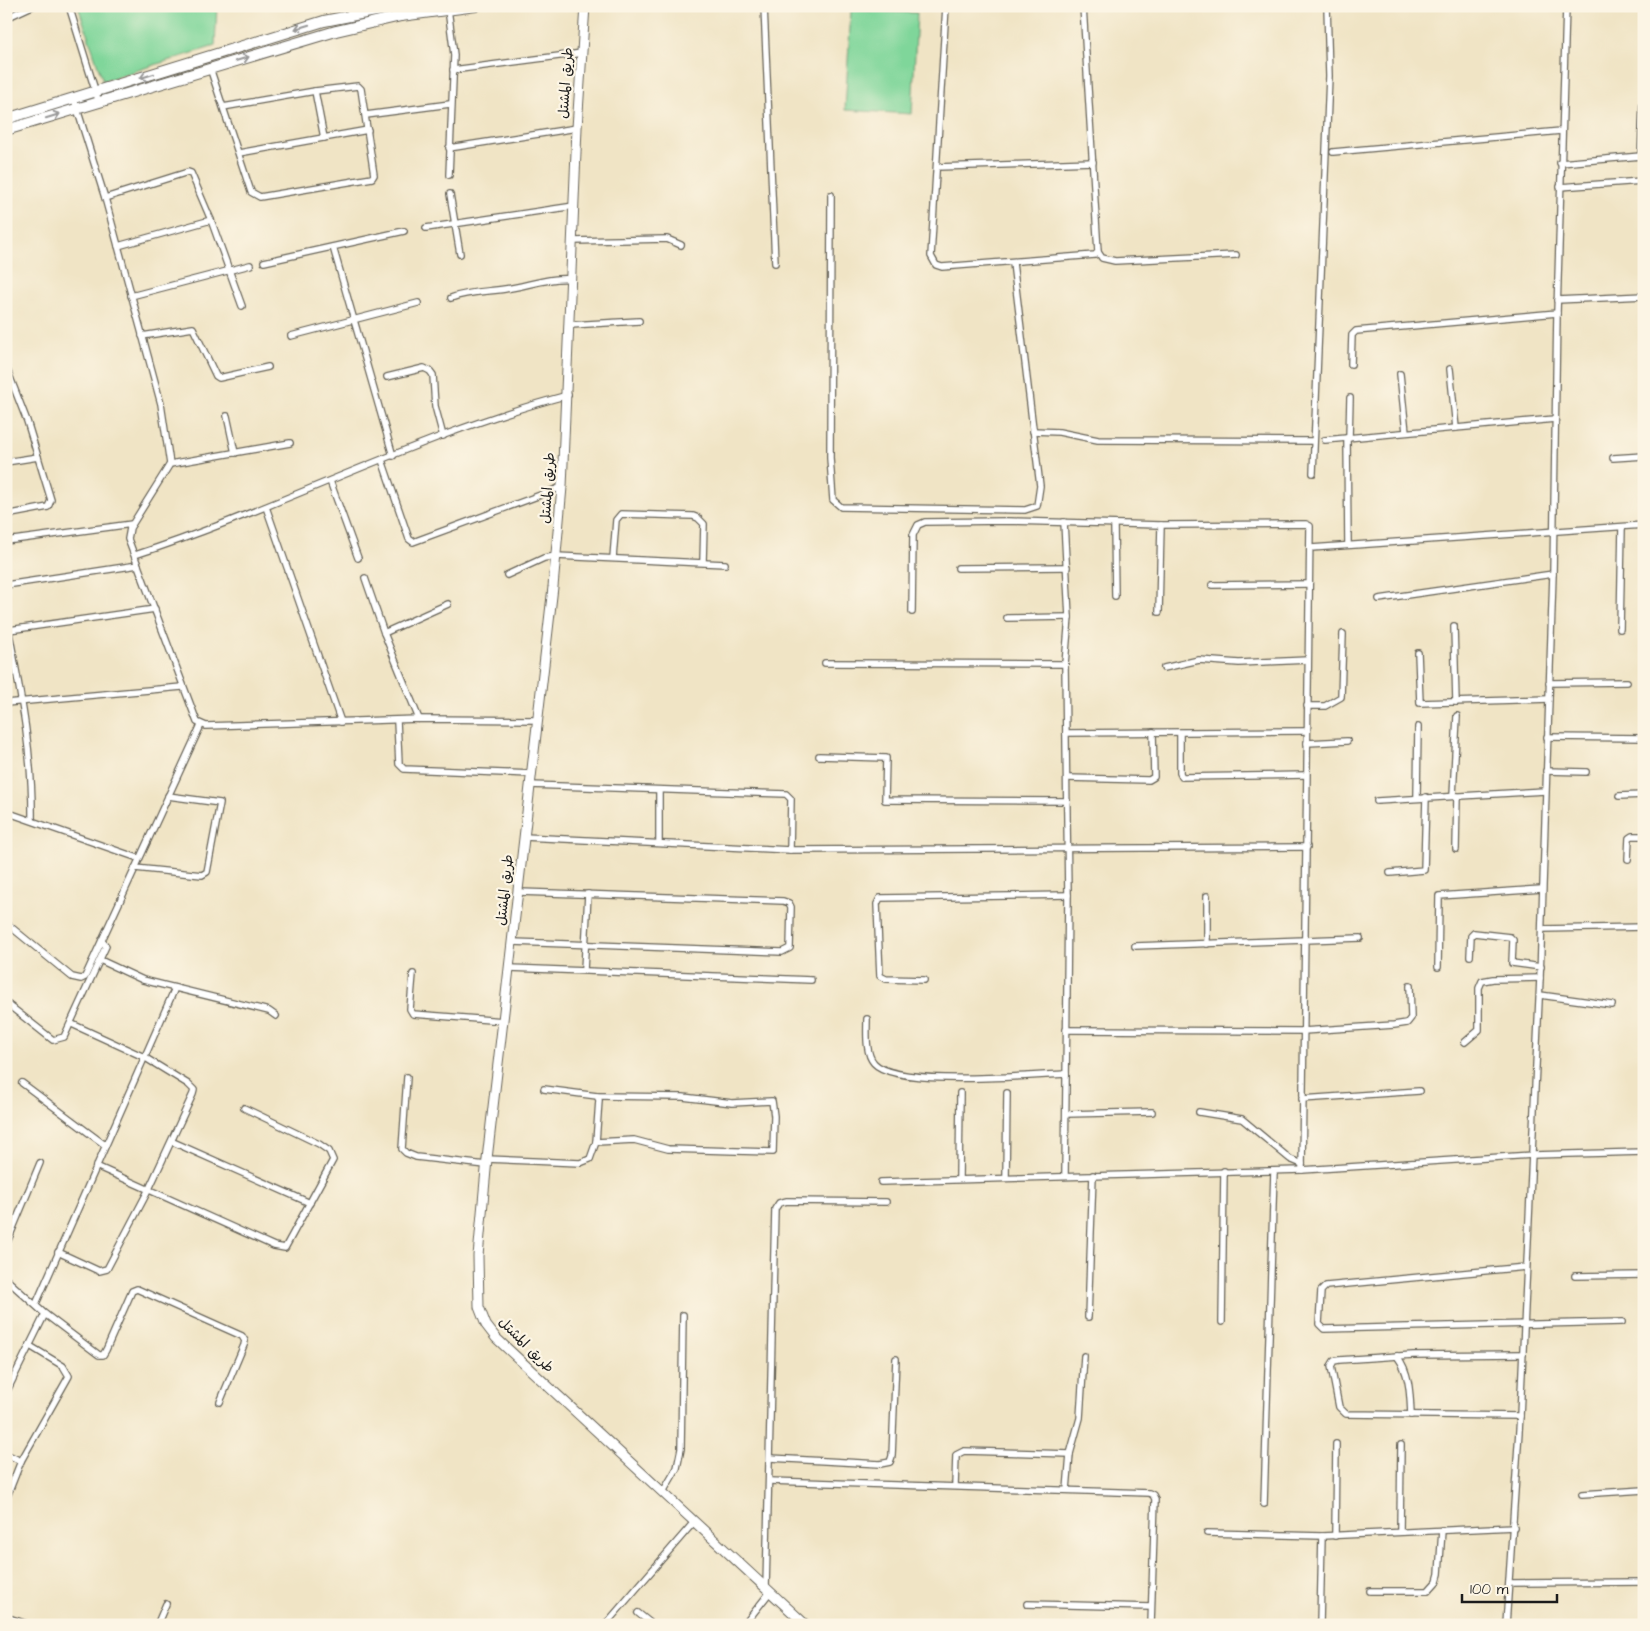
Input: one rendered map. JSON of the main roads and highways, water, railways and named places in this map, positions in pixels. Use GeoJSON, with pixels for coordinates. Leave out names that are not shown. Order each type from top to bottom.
{"type":"FeatureCollection","features":[{"type":"Feature","properties":{"kind":"highway"},"geometry":{"type":"LineString","coordinates":[[6,130],[76,104],[95,93],[270,37],[324,21],[401,6]]}},
{"type":"Feature","properties":{"kind":"highway"},"geometry":{"type":"LineString","coordinates":[[6,119],[76,104],[99,103],[336,30],[448,9],[476,6]]}},
{"type":"Feature","properties":{"kind":"highway"},"geometry":{"type":"LineString","coordinates":[[270,37],[273,49]]}},
{"type":"Feature","properties":{"kind":"main road","name":"طريق المشتل"},"geometry":{"type":"LineString","coordinates":[[581,6],[583,18]]}},
{"type":"Feature","properties":{"kind":"main road","name":"طريق المشتل"},"geometry":{"type":"LineString","coordinates":[[585,6],[577,128],[568,395],[562,487],[519,892],[487,1162],[477,1290],[479,1307],[486,1326],[496,1338],[806,1625]]}}]}
